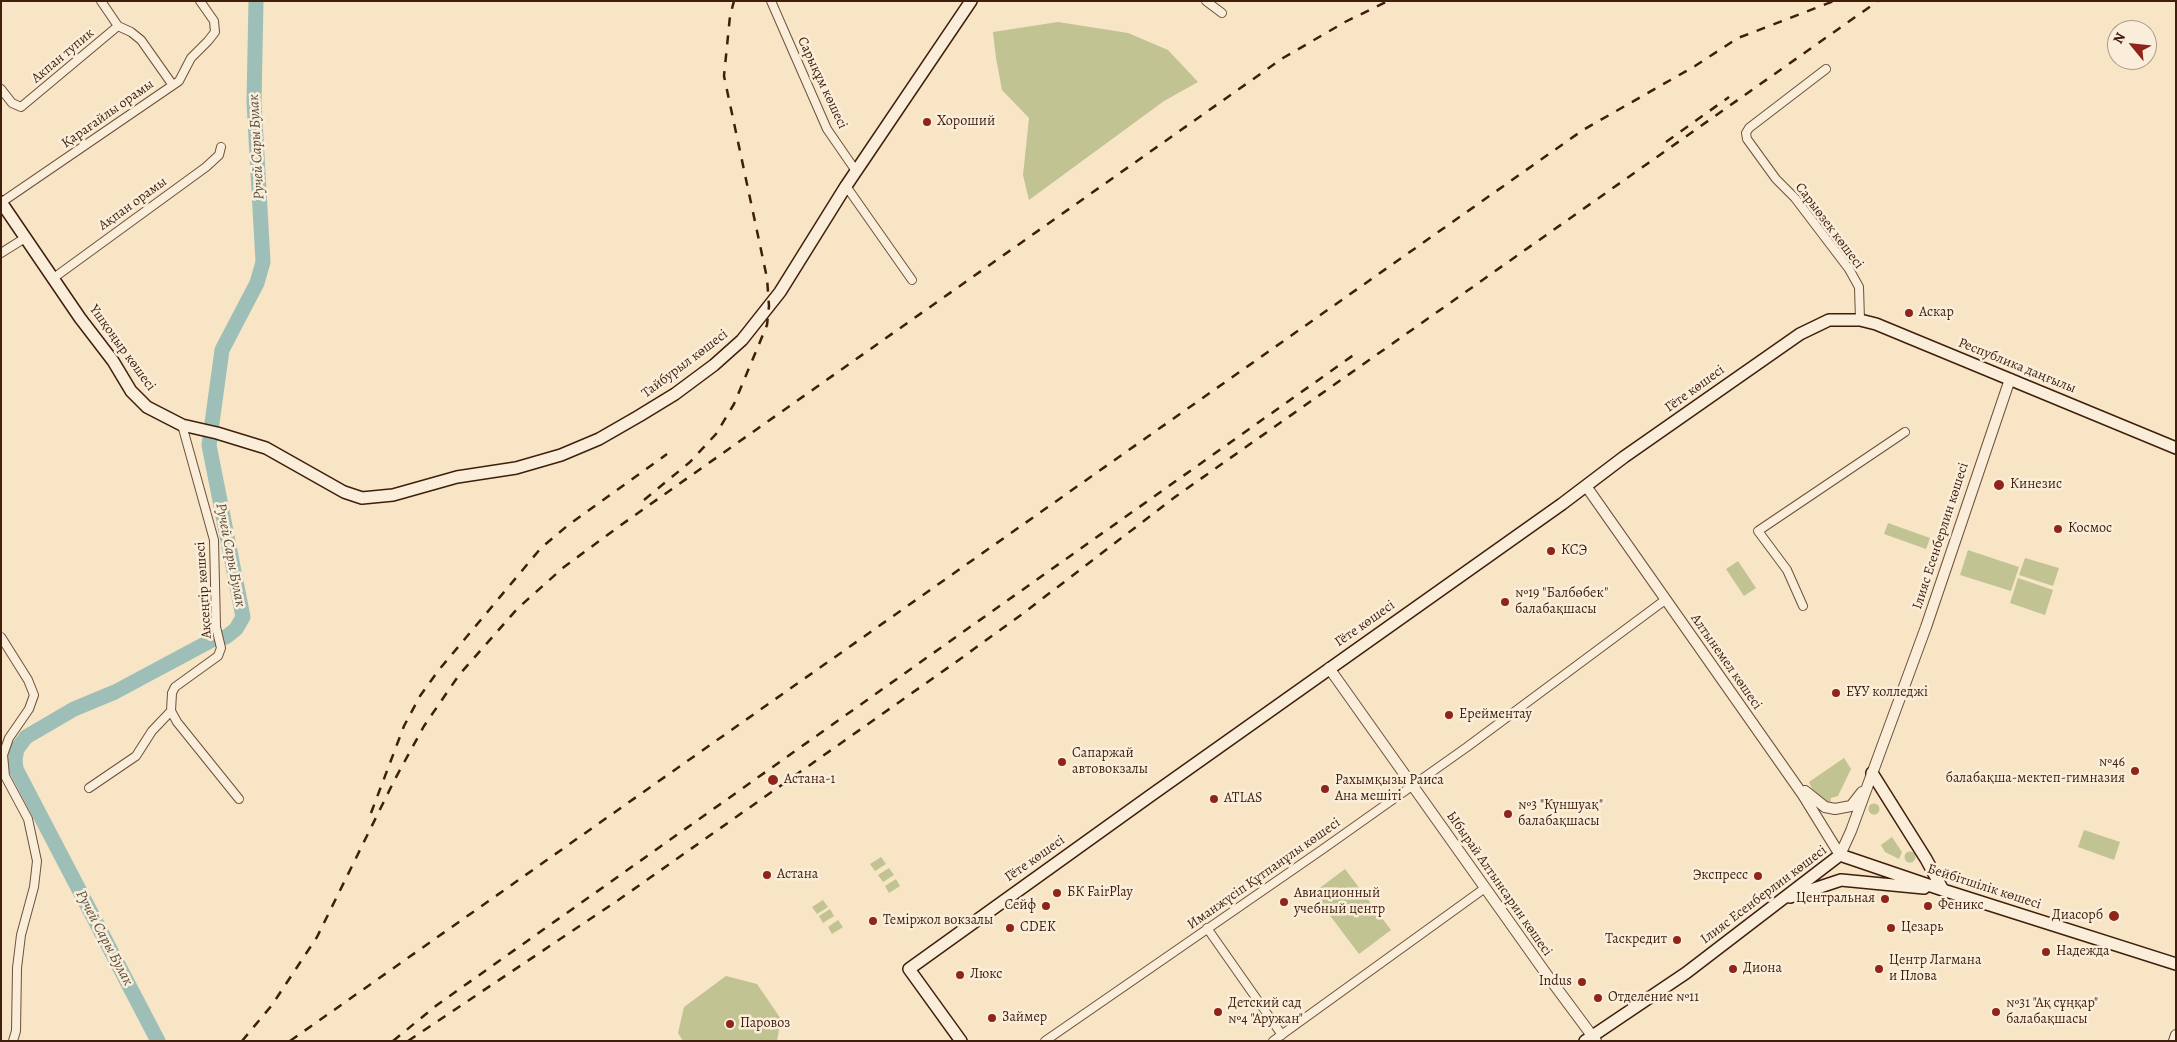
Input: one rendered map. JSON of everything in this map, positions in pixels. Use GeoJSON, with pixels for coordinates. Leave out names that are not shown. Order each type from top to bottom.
{"type":"FeatureCollection","features":[{"type":"Feature","properties":{"kind":"main road","name":"Тайбурыл көшесі"},"geometry":{"type":"LineString","coordinates":[[373,498],[393,495],[457,477],[516,468],[561,455],[599,439],[675,394],[714,365],[742,340],[780,292],[846,186],[971,1]]}},
{"type":"Feature","properties":{"kind":"main road","name":"Үшқоңыр көшесі"},"geometry":{"type":"LineString","coordinates":[[2,202],[131,391],[148,407],[182,426],[253,443],[279,454],[344,492],[362,498],[373,498]]}},
{"type":"Feature","properties":{"kind":"main road","name":"Республика даңғылы"},"geometry":{"type":"LineString","coordinates":[[1845,318],[1876,324],[2176,448]]}},
{"type":"Feature","properties":{"kind":"main road","name":"Гёте көшесі"},"geometry":{"type":"LineString","coordinates":[[961,1041],[909,969],[1800,334],[1829,320],[1845,318]]}},
{"type":"Feature","properties":{"kind":"main road"},"geometry":{"type":"LineString","coordinates":[[1872,773],[1926,859],[1943,890]]}},
{"type":"Feature","properties":{"kind":"main road","name":"Бейбітшілік көшесі"},"geometry":{"type":"LineString","coordinates":[[1840,855],[1943,890],[2176,964]]}},
{"type":"Feature","properties":{"kind":"main road","name":"Ілияс Есенберлин көшесі"},"geometry":{"type":"LineString","coordinates":[[1591,1039],[1686,973],[1840,855]]}},
{"type":"Feature","properties":{"kind":"main road"},"geometry":{"type":"LineString","coordinates":[[1779,900],[1841,880],[1943,890]]}},
{"type":"Feature","properties":{"kind":"street"},"geometry":{"type":"LineString","coordinates":[[101,1],[118,26],[131,32],[141,40],[172,84]]}},
{"type":"Feature","properties":{"kind":"street","name":"Қарағайлы орамы"},"geometry":{"type":"LineString","coordinates":[[2,202],[179,81],[191,58],[215,32],[214,21],[200,1]]}},
{"type":"Feature","properties":{"kind":"street","name":"Сарықұм көшесі"},"geometry":{"type":"LineString","coordinates":[[772,1],[827,129],[856,171]]}},
{"type":"Feature","properties":{"kind":"street"},"geometry":{"type":"LineString","coordinates":[[1206,1],[1222,13]]}},
{"type":"Feature","properties":{"kind":"street","name":"Акпан тупик"},"geometry":{"type":"LineString","coordinates":[[1,89],[12,103],[21,107],[118,26]]}},
{"type":"Feature","properties":{"kind":"street","name":"Сарыөзек көшесі"},"geometry":{"type":"LineString","coordinates":[[1826,70],[1749,128],[1746,133],[1747,139],[1776,179],[1794,198],[1849,269],[1859,287],[1860,320]]}},
{"type":"Feature","properties":{"kind":"street","name":"Ақпан орамы"},"geometry":{"type":"LineString","coordinates":[[55,277],[206,166],[219,155],[221,147]]}},
{"type":"Feature","properties":{"kind":"street"},"geometry":{"type":"LineString","coordinates":[[846,186],[912,280]]}},
{"type":"Feature","properties":{"kind":"street"},"geometry":{"type":"LineString","coordinates":[[1,253],[25,238]]}},
{"type":"Feature","properties":{"kind":"street","name":"Ілияс Есенберлин көшесі"},"geometry":{"type":"LineString","coordinates":[[1840,855],[1926,627],[2010,378]]}},
{"type":"Feature","properties":{"kind":"street","name":"Ақсеңгір көшесі"},"geometry":{"type":"LineString","coordinates":[[171,711],[172,693],[175,687],[218,656],[221,648],[216,627],[214,540],[182,426]]}},
{"type":"Feature","properties":{"kind":"street"},"geometry":{"type":"LineString","coordinates":[[1803,606],[1787,570],[1758,531],[1906,432]]}},
{"type":"Feature","properties":{"kind":"street","name":"Алтынемел көшесі"},"geometry":{"type":"LineString","coordinates":[[1586,486],[1786,770],[1840,855]]}},
{"type":"Feature","properties":{"kind":"street","name":"Иманжүсіп Құтпанұлы көшесі"},"geometry":{"type":"LineString","coordinates":[[1045,1041],[1413,786],[1666,600]]}},
{"type":"Feature","properties":{"kind":"street"},"geometry":{"type":"LineString","coordinates":[[1,637],[28,680],[34,695],[29,709],[9,738],[3,755],[5,776],[28,819],[37,862],[34,887],[22,935],[17,968],[16,1031],[13,1041]]}},
{"type":"Feature","properties":{"kind":"street","name":"Ыбырай Алтынсарин көшесі"},"geometry":{"type":"LineString","coordinates":[[1329,668],[1591,1039]]}},
{"type":"Feature","properties":{"kind":"street"},"geometry":{"type":"LineString","coordinates":[[89,788],[136,756],[152,731],[171,711],[177,722],[239,800]]}},
{"type":"Feature","properties":{"kind":"street"},"geometry":{"type":"LineString","coordinates":[[1786,770],[1813,799],[1825,807],[1835,809],[1850,806],[1858,799],[1872,773]]}},
{"type":"Feature","properties":{"kind":"street"},"geometry":{"type":"LineString","coordinates":[[1273,1041],[1485,888]]}},
{"type":"Feature","properties":{"kind":"street"},"geometry":{"type":"LineString","coordinates":[[1207,928],[1282,1034]]}},
{"type":"Feature","properties":{"kind":"street"},"geometry":{"type":"LineString","coordinates":[[2174,1041],[2176,1035]]}},
{"type":"Feature","properties":{"kind":"green space"},"geometry":{"type":"Polygon","coordinates":[[[1058,22],[1128,33],[1168,50],[1198,82],[1164,101],[1029,200],[1023,175],[1029,118],[1002,90],[993,32],[1058,22]]]}},
{"type":"Feature","properties":{"kind":"green space"},"geometry":{"type":"Polygon","coordinates":[[[1888,523],[1930,538],[1926,549],[1884,534],[1888,523]]]}},
{"type":"Feature","properties":{"kind":"green space"},"geometry":{"type":"Polygon","coordinates":[[[1968,550],[2019,567],[2011,591],[1960,575],[1968,550]]]}},
{"type":"Feature","properties":{"kind":"green space"},"geometry":{"type":"Polygon","coordinates":[[[2025,558],[2059,568],[2053,586],[2019,575],[2025,558]]]}},
{"type":"Feature","properties":{"kind":"green space"},"geometry":{"type":"Polygon","coordinates":[[[1738,561],[1756,588],[1744,596],[1726,569],[1738,561]]]}},
{"type":"Feature","properties":{"kind":"green space"},"geometry":{"type":"Polygon","coordinates":[[[2018,578],[2053,590],[2045,615],[2010,603],[2018,578]]]}},
{"type":"Feature","properties":{"kind":"green space"},"geometry":{"type":"Polygon","coordinates":[[[1844,758],[1851,769],[1838,796],[1831,798],[1830,804],[1817,800],[1809,782],[1844,758]]]}},
{"type":"Feature","properties":{"kind":"green space"},"geometry":{"type":"Polygon","coordinates":[[[1874,803],[1880,809],[1874,815],[1868,809],[1874,803]]]}},
{"type":"Feature","properties":{"kind":"green space"},"geometry":{"type":"Polygon","coordinates":[[[2084,830],[2120,842],[2114,860],[2078,847],[2084,830]]]}},
{"type":"Feature","properties":{"kind":"green space"},"geometry":{"type":"Polygon","coordinates":[[[1892,837],[1902,852],[1899,859],[1885,852],[1881,845],[1892,837]]]}},
{"type":"Feature","properties":{"kind":"green space"},"geometry":{"type":"Polygon","coordinates":[[[1910,851],[1916,857],[1910,863],[1904,857],[1910,851]]]}},
{"type":"Feature","properties":{"kind":"green space"},"geometry":{"type":"Polygon","coordinates":[[[881,857],[886,864],[875,871],[870,864],[881,857]]]}},
{"type":"Feature","properties":{"kind":"green space"},"geometry":{"type":"Polygon","coordinates":[[[889,868],[894,875],[883,882],[878,875],[889,868]]]}},
{"type":"Feature","properties":{"kind":"green space"},"geometry":{"type":"Polygon","coordinates":[[[1345,869],[1391,930],[1359,954],[1313,893],[1345,869]]]}},
{"type":"Feature","properties":{"kind":"green space"},"geometry":{"type":"Polygon","coordinates":[[[896,879],[900,886],[889,893],[885,886],[896,879]]]}},
{"type":"Feature","properties":{"kind":"green space"},"geometry":{"type":"Polygon","coordinates":[[[823,900],[828,907],[817,914],[812,907],[823,900]]]}},
{"type":"Feature","properties":{"kind":"green space"},"geometry":{"type":"Polygon","coordinates":[[[830,909],[834,916],[823,923],[819,916],[830,909]]]}},
{"type":"Feature","properties":{"kind":"green space"},"geometry":{"type":"Polygon","coordinates":[[[838,920],[843,927],[832,934],[828,927],[838,920]]]}},
{"type":"Feature","properties":{"kind":"green space"},"geometry":{"type":"Polygon","coordinates":[[[726,976],[757,984],[781,1019],[777,1041],[683,1041],[678,1033],[684,1007],[726,976]]]}},
{"type":"Feature","properties":{"kind":"waterway","name":"Ручей Сары Булак"},"geometry":{"type":"LineString","coordinates":[[158,1041],[16,769],[15,759],[17,749],[26,737],[74,709],[115,692],[214,639],[226,637],[236,629],[243,617],[209,445],[222,350],[257,283],[263,262],[254,102],[256,1]]}},
{"type":"Feature","properties":{"kind":"railway"},"geometry":{"type":"LineString","coordinates":[[644,500],[690,462],[716,434],[734,404],[767,325],[769,306],[767,278],[724,76],[730,16],[734,1]]}},
{"type":"Feature","properties":{"kind":"railway"},"geometry":{"type":"LineString","coordinates":[[242,1041],[272,1005],[317,937],[395,779],[424,726],[459,675],[517,609],[564,567],[621,525],[1283,58],[1345,22],[1388,1]]}},
{"type":"Feature","properties":{"kind":"railway"},"geometry":{"type":"LineString","coordinates":[[290,1041],[1583,130],[1695,66],[1738,38],[1834,1]]}},
{"type":"Feature","properties":{"kind":"railway"},"geometry":{"type":"LineString","coordinates":[[408,1041],[617,901],[956,662],[1025,612],[1175,497],[1878,1]]}},
{"type":"Feature","properties":{"kind":"railway"},"geometry":{"type":"LineString","coordinates":[[1666,142],[1729,97]]}},
{"type":"Feature","properties":{"kind":"railway"},"geometry":{"type":"LineString","coordinates":[[393,1041],[437,1005],[1355,354]]}},
{"type":"Feature","properties":{"kind":"railway"},"geometry":{"type":"LineString","coordinates":[[371,813],[404,726],[420,696],[438,671],[541,548],[567,526],[667,454]]}},
{"type":"Feature","properties":{"kind":"place","name":"Хороший"},"geometry":{"type":"Point","coordinates":[927,122]}},
{"type":"Feature","properties":{"kind":"place","name":"Аскар"},"geometry":{"type":"Point","coordinates":[1909,313]}},
{"type":"Feature","properties":{"kind":"place","name":"Кинезис"},"geometry":{"type":"Point","coordinates":[1999,485]}},
{"type":"Feature","properties":{"kind":"place","name":"Космос"},"geometry":{"type":"Point","coordinates":[2058,529]}},
{"type":"Feature","properties":{"kind":"place","name":"КСЭ"},"geometry":{"type":"Point","coordinates":[1551,551]}},
{"type":"Feature","properties":{"kind":"place","name":"№19 \"Балбөбек\" балабақшасы"},"geometry":{"type":"Point","coordinates":[1505,602]}},
{"type":"Feature","properties":{"kind":"place","name":"ЕҰУ колледжі"},"geometry":{"type":"Point","coordinates":[1836,693]}},
{"type":"Feature","properties":{"kind":"place","name":"Ерейментау"},"geometry":{"type":"Point","coordinates":[1449,715]}},
{"type":"Feature","properties":{"kind":"place","name":"Сапаржай автовокзалы"},"geometry":{"type":"Point","coordinates":[1062,762]}},
{"type":"Feature","properties":{"kind":"place","name":"№46 балабақша-мектеп-гимназия"},"geometry":{"type":"Point","coordinates":[2135,771]}},
{"type":"Feature","properties":{"kind":"place","name":"Астана-1"},"geometry":{"type":"Point","coordinates":[773,780]}},
{"type":"Feature","properties":{"kind":"place","name":"Рахымқызы Раиса Ана мешіті"},"geometry":{"type":"Point","coordinates":[1325,789]}},
{"type":"Feature","properties":{"kind":"place","name":"ATLAS"},"geometry":{"type":"Point","coordinates":[1214,799]}},
{"type":"Feature","properties":{"kind":"place","name":"№3 \"Күншуақ\" балабақшасы"},"geometry":{"type":"Point","coordinates":[1508,814]}},
{"type":"Feature","properties":{"kind":"place","name":"Астана"},"geometry":{"type":"Point","coordinates":[767,875]}},
{"type":"Feature","properties":{"kind":"place","name":"Экспресс"},"geometry":{"type":"Point","coordinates":[1758,876]}},
{"type":"Feature","properties":{"kind":"place","name":"БК FairPlay"},"geometry":{"type":"Point","coordinates":[1057,893]}},
{"type":"Feature","properties":{"kind":"place","name":"Центральная"},"geometry":{"type":"Point","coordinates":[1885,899]}},
{"type":"Feature","properties":{"kind":"place","name":"Авиационный учебный центр"},"geometry":{"type":"Point","coordinates":[1284,902]}},
{"type":"Feature","properties":{"kind":"place","name":"Сейф"},"geometry":{"type":"Point","coordinates":[1046,906]}},
{"type":"Feature","properties":{"kind":"place","name":"Феникс"},"geometry":{"type":"Point","coordinates":[1928,906]}},
{"type":"Feature","properties":{"kind":"place","name":"Диасорб"},"geometry":{"type":"Point","coordinates":[2114,916]}},
{"type":"Feature","properties":{"kind":"place","name":"Теміржол вокзалы"},"geometry":{"type":"Point","coordinates":[873,921]}},
{"type":"Feature","properties":{"kind":"place","name":"CDEK"},"geometry":{"type":"Point","coordinates":[1010,928]}},
{"type":"Feature","properties":{"kind":"place","name":"Цезарь"},"geometry":{"type":"Point","coordinates":[1891,928]}},
{"type":"Feature","properties":{"kind":"place","name":"Таскредит"},"geometry":{"type":"Point","coordinates":[1677,940]}},
{"type":"Feature","properties":{"kind":"place","name":"Надежда"},"geometry":{"type":"Point","coordinates":[2046,952]}},
{"type":"Feature","properties":{"kind":"place","name":"Диона"},"geometry":{"type":"Point","coordinates":[1733,969]}},
{"type":"Feature","properties":{"kind":"place","name":"Центр Лагмана и Плова"},"geometry":{"type":"Point","coordinates":[1879,969]}},
{"type":"Feature","properties":{"kind":"place","name":"Люкс"},"geometry":{"type":"Point","coordinates":[960,975]}},
{"type":"Feature","properties":{"kind":"place","name":"Indus"},"geometry":{"type":"Point","coordinates":[1582,982]}},
{"type":"Feature","properties":{"kind":"place","name":"Отделение №11"},"geometry":{"type":"Point","coordinates":[1598,998]}},
{"type":"Feature","properties":{"kind":"place","name":"Детский сад №4 \"Аружан\""},"geometry":{"type":"Point","coordinates":[1218,1012]}},
{"type":"Feature","properties":{"kind":"place","name":"№31 \"Ақ сұңқар\" балабақшасы"},"geometry":{"type":"Point","coordinates":[1996,1012]}},
{"type":"Feature","properties":{"kind":"place","name":"Займер"},"geometry":{"type":"Point","coordinates":[992,1018]}},
{"type":"Feature","properties":{"kind":"place","name":"Паровоз"},"geometry":{"type":"Point","coordinates":[730,1024]}}]}
